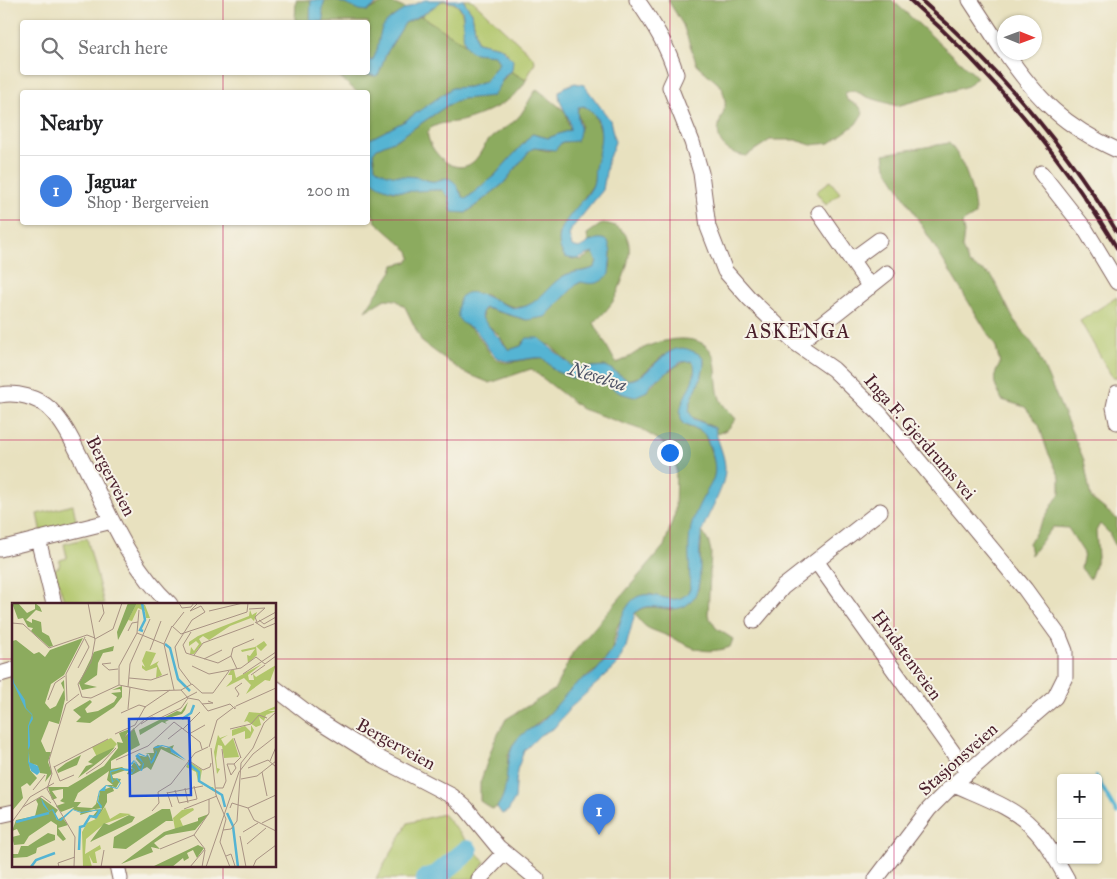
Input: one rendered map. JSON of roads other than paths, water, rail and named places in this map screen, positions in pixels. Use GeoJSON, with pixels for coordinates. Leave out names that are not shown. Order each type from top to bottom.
{"type":"FeatureCollection","features":[{"type":"Feature","properties":{"kind":"street","name":"Inga F. Gjerdrums vei"},"geometry":{"type":"LineString","coordinates":[[637,0],[657,29],[672,56],[676,74],[670,87],[692,142],[701,173],[708,227],[717,255],[725,271],[749,298],[798,344],[833,368],[861,393],[932,475],[973,528],[1025,589],[1059,636],[1065,651],[1066,670]]}},
{"type":"Feature","properties":{"kind":"street"},"geometry":{"type":"LineString","coordinates":[[970,0],[997,40]]}},
{"type":"Feature","properties":{"kind":"street"},"geometry":{"type":"LineString","coordinates":[[1011,60],[1029,86],[1055,113],[1080,132],[1117,150]]}},
{"type":"Feature","properties":{"kind":"street"},"geometry":{"type":"LineString","coordinates":[[1041,173],[1085,228],[1117,282]]}},
{"type":"Feature","properties":{"kind":"street"},"geometry":{"type":"LineString","coordinates":[[819,212],[853,259],[870,287]]}},
{"type":"Feature","properties":{"kind":"street"},"geometry":{"type":"LineString","coordinates":[[853,259],[879,240]]}},
{"type":"Feature","properties":{"kind":"street"},"geometry":{"type":"LineString","coordinates":[[798,344],[888,273]]}},
{"type":"Feature","properties":{"kind":"street"},"geometry":{"type":"LineString","coordinates":[[1117,393],[1114,407],[1117,422]]}},
{"type":"Feature","properties":{"kind":"street","name":"Bergerveien"},"geometry":{"type":"LineString","coordinates":[[0,395],[22,395],[35,400],[50,410],[66,428],[112,521],[141,571],[169,603]]}},
{"type":"Feature","properties":{"kind":"street"},"geometry":{"type":"LineString","coordinates":[[754,621],[784,587],[880,511]]}},
{"type":"Feature","properties":{"kind":"street"},"geometry":{"type":"LineString","coordinates":[[0,549],[112,521]]}},
{"type":"Feature","properties":{"kind":"street"},"geometry":{"type":"LineString","coordinates":[[38,539],[54,603]]}},
{"type":"Feature","properties":{"kind":"street","name":"Hvidstenveien"},"geometry":{"type":"LineString","coordinates":[[816,561],[967,772]]}},
{"type":"Feature","properties":{"kind":"street","name":"Stasjonsveien"},"geometry":{"type":"LineString","coordinates":[[882,876],[929,809],[967,772],[1050,702],[1060,691],[1066,670]]}},
{"type":"Feature","properties":{"kind":"street","name":"Bergerveien"},"geometry":{"type":"LineString","coordinates":[[276,689],[313,717],[367,751],[452,796],[466,808],[501,850]]}},
{"type":"Feature","properties":{"kind":"street"},"geometry":{"type":"LineString","coordinates":[[954,784],[1016,815],[1032,827],[1051,851],[1068,879]]}},
{"type":"Feature","properties":{"kind":"street"},"geometry":{"type":"LineString","coordinates":[[479,879],[501,850],[537,879]]}},
{"type":"Feature","properties":{"kind":"street"},"geometry":{"type":"LineString","coordinates":[[117,866],[120,879]]}},
{"type":"Feature","properties":{"kind":"water"},"geometry":{"type":"Polygon","coordinates":[[[311,0],[325,0],[322,9],[324,20],[310,20],[311,0]]]}},
{"type":"Feature","properties":{"kind":"water"},"geometry":{"type":"Polygon","coordinates":[[[335,0],[381,0],[368,11],[359,10],[335,0]]]}},
{"type":"Feature","properties":{"kind":"water"},"geometry":{"type":"Polygon","coordinates":[[[425,0],[443,0],[427,12],[405,23],[386,54],[379,74],[376,76],[370,75],[370,60],[374,58],[383,27],[393,17],[425,0]]]}},
{"type":"Feature","properties":{"kind":"water"},"geometry":{"type":"Polygon","coordinates":[[[443,0],[463,0],[472,13],[477,42],[500,47],[513,60],[512,70],[506,74],[493,96],[462,99],[448,105],[398,139],[377,148],[373,153],[375,167],[385,173],[430,181],[448,178],[455,183],[466,199],[495,175],[532,134],[548,138],[570,130],[569,120],[559,97],[559,92],[564,87],[575,83],[584,85],[610,120],[615,142],[608,160],[603,190],[572,228],[569,235],[572,246],[579,248],[596,239],[608,241],[611,252],[609,274],[603,280],[596,283],[581,282],[577,284],[545,317],[527,320],[486,308],[483,309],[481,317],[509,350],[521,346],[527,338],[539,338],[572,366],[579,368],[606,366],[628,380],[644,374],[666,354],[674,350],[683,348],[698,353],[704,360],[704,367],[689,412],[694,419],[715,428],[725,463],[722,486],[703,528],[700,545],[699,581],[694,597],[683,607],[676,609],[647,607],[635,613],[626,647],[617,665],[570,708],[554,728],[540,735],[524,751],[517,770],[515,799],[508,811],[502,814],[497,807],[502,799],[509,758],[515,742],[542,721],[575,685],[597,670],[613,648],[621,620],[630,603],[637,597],[645,595],[677,599],[684,596],[690,589],[689,545],[691,528],[698,506],[715,473],[711,451],[705,435],[701,431],[683,424],[681,416],[683,401],[695,371],[694,364],[691,361],[681,362],[652,383],[647,391],[634,397],[620,393],[598,379],[572,378],[555,371],[543,358],[509,361],[497,358],[476,331],[464,324],[458,317],[459,302],[464,294],[481,294],[519,308],[538,299],[556,281],[566,275],[595,267],[597,261],[593,253],[578,259],[565,257],[560,247],[559,238],[567,220],[587,195],[594,182],[601,134],[600,126],[592,112],[584,106],[578,107],[580,132],[577,141],[562,142],[555,150],[534,148],[530,150],[503,184],[466,213],[452,212],[449,197],[442,190],[393,190],[384,188],[370,178],[370,139],[405,121],[452,88],[469,87],[485,82],[499,63],[495,55],[475,53],[466,46],[463,34],[462,10],[455,3],[443,0]]]}},
{"type":"Feature","properties":{"kind":"waterway"},"geometry":{"type":"LineString","coordinates":[[1102,787],[1117,813]]}},
{"type":"Feature","properties":{"kind":"waterway","name":"Neselva"},"geometry":{"type":"LineString","coordinates":[[427,879],[437,876],[467,851]]}},
{"type":"Feature","properties":{"kind":"railway"},"geometry":{"type":"LineString","coordinates":[[910,0],[969,56],[1023,116],[1072,180],[1117,248]]}},
{"type":"Feature","properties":{"kind":"railway"},"geometry":{"type":"LineString","coordinates":[[921,0],[976,52],[1028,108],[1075,168],[1117,232]]}},
{"type":"Feature","properties":{"kind":"place","name":"Jaguar"},"geometry":{"type":"Point","coordinates":[599,835]}},
{"type":"Feature","properties":{"kind":"district","name":"ASKENGA"},"geometry":{"type":"Point","coordinates":[798,331]}}]}
